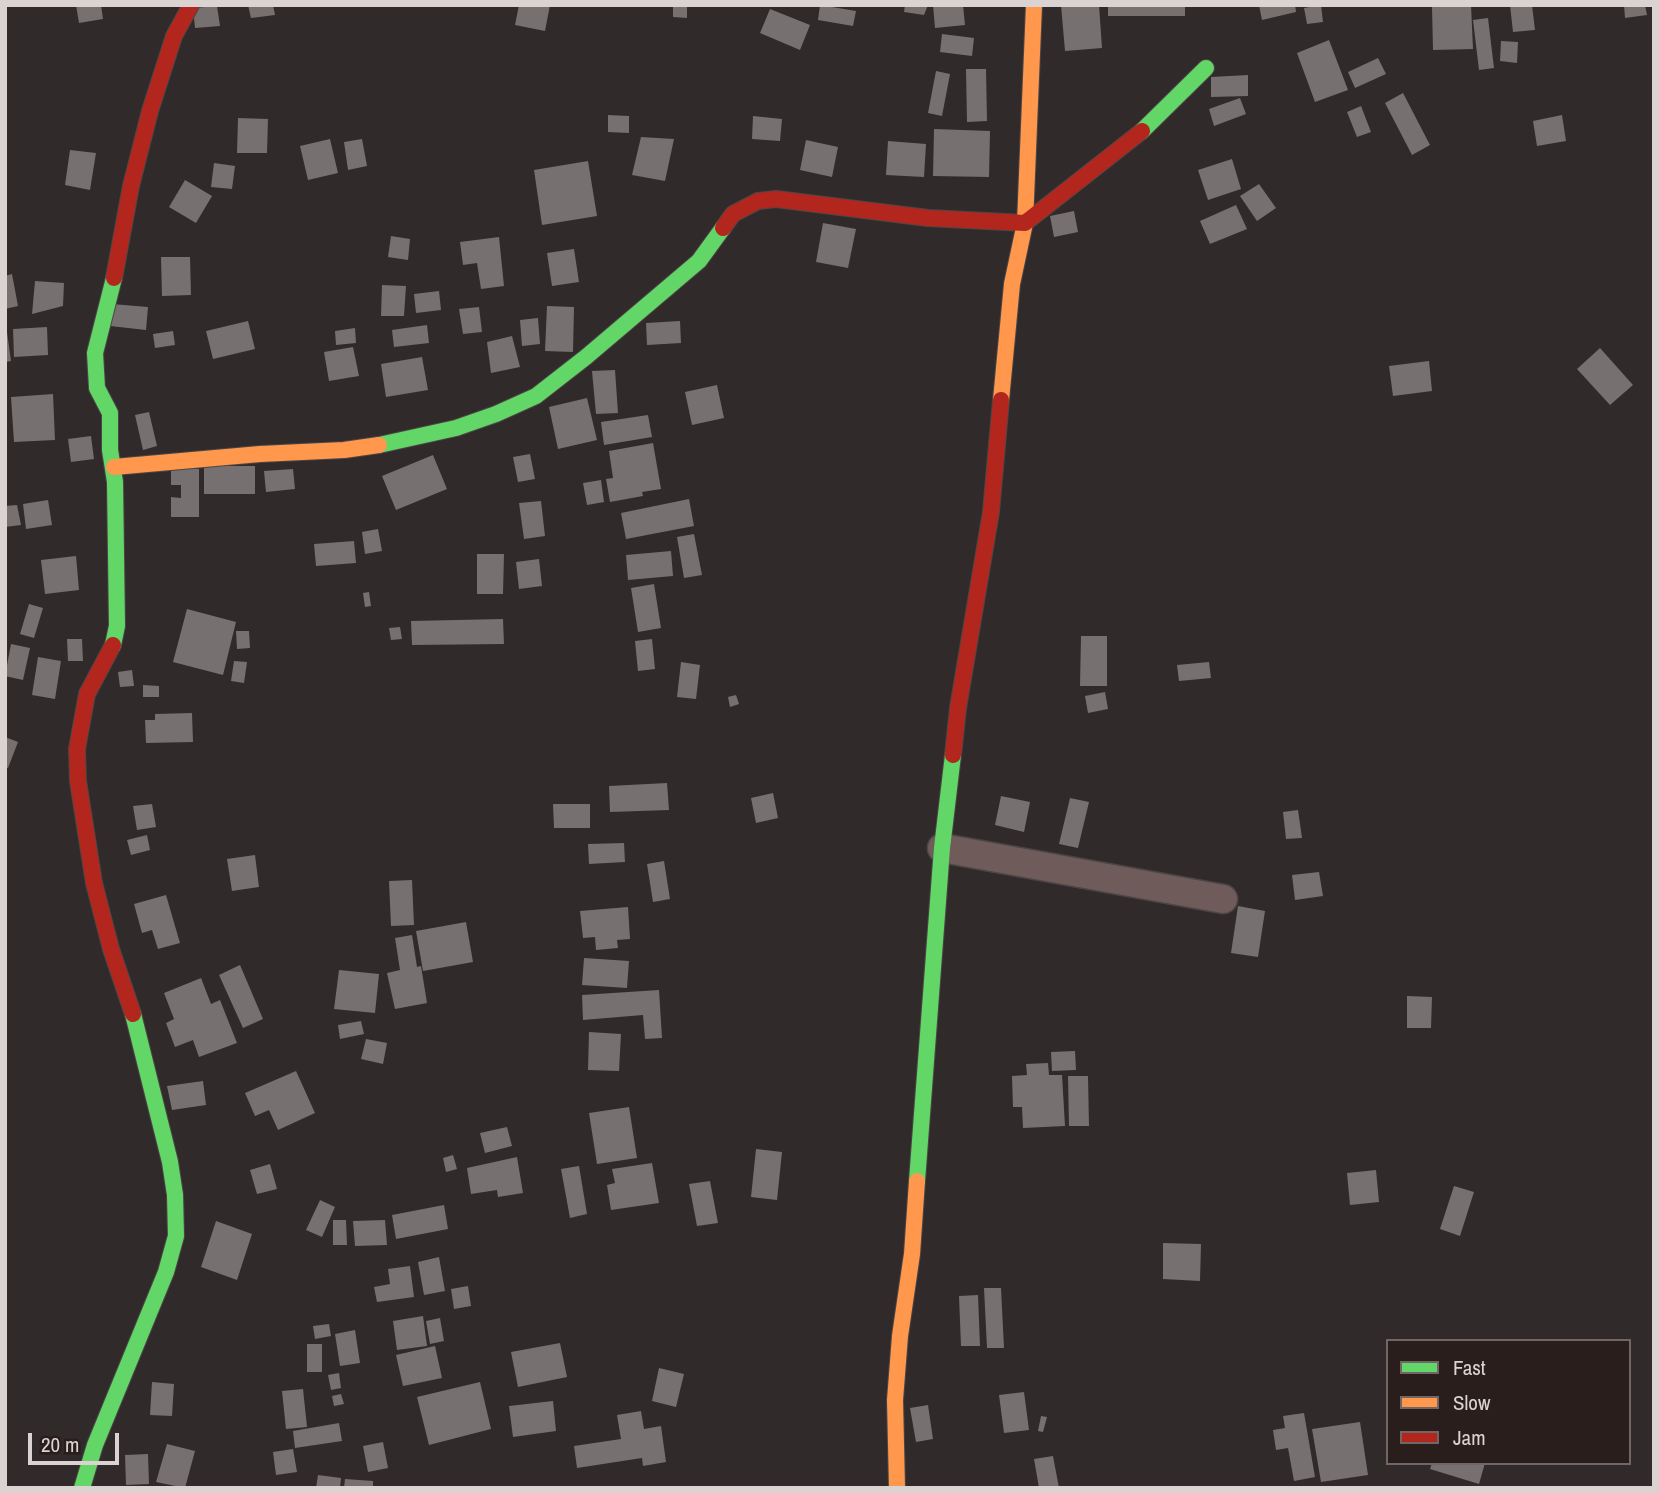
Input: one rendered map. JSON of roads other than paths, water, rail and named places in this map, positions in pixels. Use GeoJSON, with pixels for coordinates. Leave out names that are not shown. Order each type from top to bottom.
{"type":"FeatureCollection","features":[{"type":"Feature","properties":{"kind":"street"},"geometry":{"type":"LineString","coordinates":[[82,1488],[94,1445],[173,1255],[177,1229],[170,1163],[131,1004],[100,914],[84,829],[77,749],[83,705],[92,682],[113,645],[117,626],[114,467],[110,450],[110,413],[97,388],[95,353],[120,253],[131,186],[150,111],[174,36],[191,5]]}},
{"type":"Feature","properties":{"kind":"street"},"geometry":{"type":"LineString","coordinates":[[897,1488],[895,1400],[900,1336],[912,1254],[942,848],[956,720],[991,512],[1012,284],[1025,223],[1034,5]]}},
{"type":"Feature","properties":{"kind":"street"},"geometry":{"type":"LineString","coordinates":[[114,467],[260,454],[344,450],[398,442],[456,428],[496,414],[536,396],[586,356],[699,261],[733,214],[758,201],[776,199],[928,218],[1025,223],[1155,120],[1206,68]]}},
{"type":"Feature","properties":{"kind":"street"},"geometry":{"type":"LineString","coordinates":[[942,848],[1223,899]]}}]}
